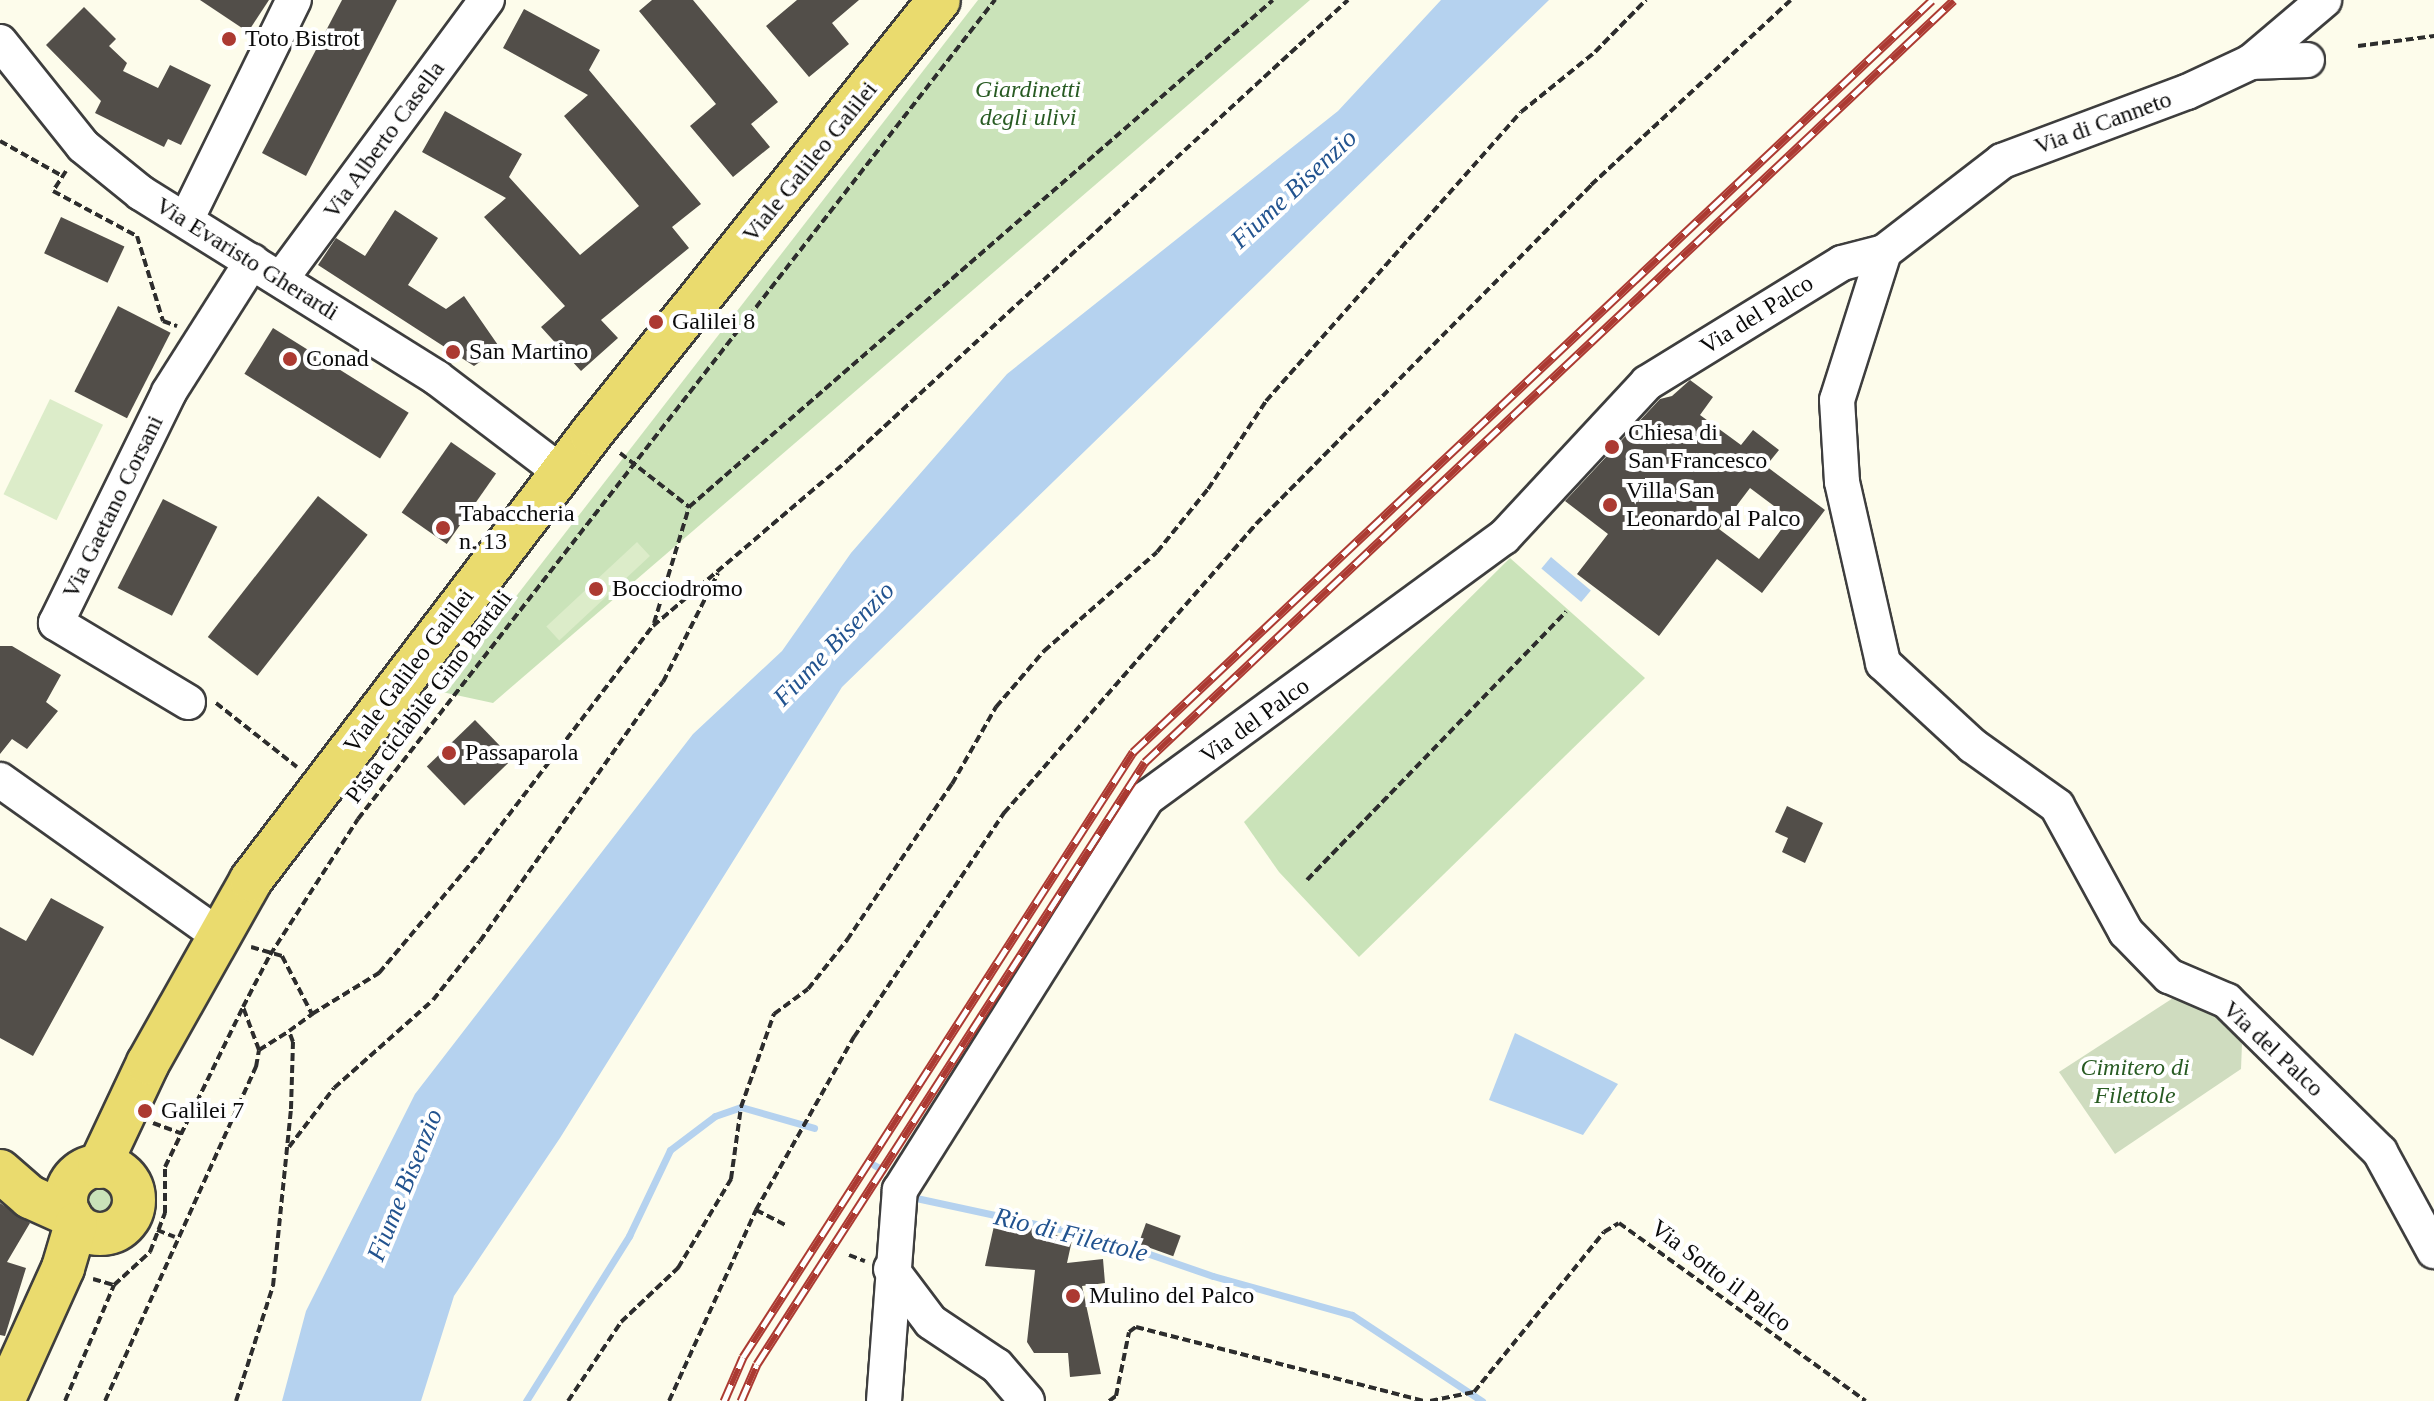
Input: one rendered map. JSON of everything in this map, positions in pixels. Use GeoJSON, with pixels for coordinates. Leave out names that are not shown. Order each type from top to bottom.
{"type":"FeatureCollection","features":[{"type":"Feature","properties":{"kind":"main road","name":"Viale Galileo Galilei"},"geometry":{"type":"LineString","coordinates":[[3,1401],[92,1201],[148,1063],[217,934],[407,671],[591,434],[939,0]]}},
{"type":"Feature","properties":{"kind":"main road"},"geometry":{"type":"LineString","coordinates":[[0,1164],[92,1201]]}},
{"type":"Feature","properties":{"kind":"main road"},"geometry":{"type":"LineString","coordinates":[[0,1171],[30,1197],[92,1201]]}},
{"type":"Feature","properties":{"kind":"street"},"geometry":{"type":"LineString","coordinates":[[187,218],[294,0]]}},
{"type":"Feature","properties":{"kind":"street","name":"Via Alberto Casella"},"geometry":{"type":"LineString","coordinates":[[281,279],[487,0]]}},
{"type":"Feature","properties":{"kind":"street","name":"Via di Canneto"},"geometry":{"type":"LineString","coordinates":[[1884,252],[2002,161],[2187,92],[2251,62],[2324,0]]}},
{"type":"Feature","properties":{"kind":"street","name":"Via Evaristo Gherardi"},"geometry":{"type":"LineString","coordinates":[[0,42],[83,146],[141,193],[187,218],[437,378],[562,473]]}},
{"type":"Feature","properties":{"kind":"street"},"geometry":{"type":"LineString","coordinates":[[2251,62],[2307,60]]}},
{"type":"Feature","properties":{"kind":"street","name":"Via del Palco"},"geometry":{"type":"LineString","coordinates":[[1884,252],[1837,400],[1842,482],[1883,663],[1973,746],[2057,806],[2126,932],[2169,976],[2227,1001],[2380,1152],[2434,1251]]}},
{"type":"Feature","properties":{"kind":"street","name":"Via del Palco"},"geometry":{"type":"LineString","coordinates":[[884,1401],[891,1321],[891,1269],[900,1190],[1147,798],[1504,537],[1647,383],[1842,263],[1884,252]]}},
{"type":"Feature","properties":{"kind":"street","name":"Via Gaetano Corsani"},"geometry":{"type":"LineString","coordinates":[[198,700],[56,623],[169,392],[252,261]]}},
{"type":"Feature","properties":{"kind":"street"},"geometry":{"type":"LineString","coordinates":[[0,780],[217,934]]}},
{"type":"Feature","properties":{"kind":"street"},"geometry":{"type":"LineString","coordinates":[[891,1269],[931,1322],[997,1366],[1027,1401]]}},
{"type":"Feature","properties":{"kind":"street"},"geometry":{"type":"LineString","coordinates":[[891,1321],[931,1322]]}},
{"type":"Feature","properties":{"kind":"path","name":"Pista ciclabile Gino Bartali"},"geometry":{"type":"LineString","coordinates":[[65,1401],[114,1285],[150,1252],[165,1213],[165,1167],[243,1007],[270,955],[358,819],[995,0]]}},
{"type":"Feature","properties":{"kind":"path"},"geometry":{"type":"LineString","coordinates":[[653,626],[689,507],[1273,0]]}},
{"type":"Feature","properties":{"kind":"path"},"geometry":{"type":"LineString","coordinates":[[259,1050],[379,973],[428,917],[653,626],[849,459],[1348,0]]}},
{"type":"Feature","properties":{"kind":"path"},"geometry":{"type":"LineString","coordinates":[[568,1401],[621,1322],[678,1268],[731,1179],[741,1107],[774,1014],[808,989],[847,940],[952,784],[996,707],[1044,651],[1157,552],[1208,489],[1266,401],[1521,112],[1595,52],[1646,0]]}},
{"type":"Feature","properties":{"kind":"path"},"geometry":{"type":"LineString","coordinates":[[669,1401],[756,1210],[854,1037],[1004,813],[1256,524],[1591,185],[1791,0]]}},
{"type":"Feature","properties":{"kind":"path"},"geometry":{"type":"LineString","coordinates":[[2358,46],[2434,36]]}},
{"type":"Feature","properties":{"kind":"path"},"geometry":{"type":"LineString","coordinates":[[0,141],[62,176]]}},
{"type":"Feature","properties":{"kind":"path"},"geometry":{"type":"LineString","coordinates":[[83,146],[53,191],[137,236],[163,321],[206,338]]}},
{"type":"Feature","properties":{"kind":"path"},"geometry":{"type":"LineString","coordinates":[[591,434],[689,507]]}},
{"type":"Feature","properties":{"kind":"path"},"geometry":{"type":"LineString","coordinates":[[289,1147],[334,1088],[433,1000],[480,941],[663,682],[720,569]]}},
{"type":"Feature","properties":{"kind":"path"},"geometry":{"type":"LineString","coordinates":[[1307,880],[1566,612]]}},
{"type":"Feature","properties":{"kind":"path"},"geometry":{"type":"LineString","coordinates":[[198,700],[296,766]]}},
{"type":"Feature","properties":{"kind":"path"},"geometry":{"type":"LineString","coordinates":[[270,955],[282,956],[312,1014]]}},
{"type":"Feature","properties":{"kind":"path"},"geometry":{"type":"LineString","coordinates":[[105,1401],[175,1237],[245,1096],[259,1050],[243,1007]]}},
{"type":"Feature","properties":{"kind":"path"},"geometry":{"type":"LineString","coordinates":[[236,1401],[273,1286],[289,1147],[294,1054],[289,1031]]}},
{"type":"Feature","properties":{"kind":"path"},"geometry":{"type":"LineString","coordinates":[[756,1210],[786,1225]]}},
{"type":"Feature","properties":{"kind":"path","name":"Via Sotto il Palco"},"geometry":{"type":"LineString","coordinates":[[1427,1401],[1474,1392],[1604,1232],[1619,1223],[1866,1401]]}},
{"type":"Feature","properties":{"kind":"path"},"geometry":{"type":"LineString","coordinates":[[157,1230],[175,1237]]}},
{"type":"Feature","properties":{"kind":"path"},"geometry":{"type":"LineString","coordinates":[[1109,1401],[1116,1396],[1129,1332],[1136,1327],[1427,1401]]}},
{"type":"Feature","properties":{"kind":"green space","name":"Giardinetti degli ulivi"},"geometry":{"type":"Polygon","coordinates":[[[978,0],[1310,0],[493,703],[442,692],[978,0]]]}},
{"type":"Feature","properties":{"kind":"green space"},"geometry":{"type":"Polygon","coordinates":[[[50,399],[103,425],[57,520],[4,494],[50,399]]]}},
{"type":"Feature","properties":{"kind":"green space","name":"Bocciodromo"},"geometry":{"type":"Polygon","coordinates":[[[637,542],[650,556],[559,640],[546,627],[637,542]]]}},
{"type":"Feature","properties":{"kind":"green space"},"geometry":{"type":"Polygon","coordinates":[[[1510,558],[1645,678],[1359,957],[1279,872],[1244,822],[1510,558]]]}},
{"type":"Feature","properties":{"kind":"green space","name":"Cimitero di Filettole"},"geometry":{"type":"Polygon","coordinates":[[[2187,989],[2220,1007],[2242,1044],[2241,1069],[2115,1154],[2059,1072],[2187,989]]]}},
{"type":"Feature","properties":{"kind":"green space"},"geometry":{"type":"Polygon","coordinates":[[[98,1184],[111,1189],[116,1202],[111,1215],[98,1220],[85,1215],[80,1202],[85,1189],[98,1184]]]}},
{"type":"Feature","properties":{"kind":"water","name":"Fiume Bisenzio"},"geometry":{"type":"Polygon","coordinates":[[[1441,0],[1549,0],[842,687],[560,1138],[454,1296],[421,1401],[282,1401],[306,1311],[415,1094],[693,734],[782,651],[851,553],[1007,374],[1338,111],[1441,0]]]}},
{"type":"Feature","properties":{"kind":"water"},"geometry":{"type":"Polygon","coordinates":[[[1551,557],[1591,590],[1581,602],[1541,568],[1551,557]]]}},
{"type":"Feature","properties":{"kind":"water"},"geometry":{"type":"Polygon","coordinates":[[[1515,1033],[1618,1084],[1583,1135],[1489,1100],[1515,1033]]]}},
{"type":"Feature","properties":{"kind":"building"},"geometry":{"type":"Polygon","coordinates":[[[200,0],[269,0],[248,32],[200,0]]]}},
{"type":"Feature","properties":{"kind":"building"},"geometry":{"type":"Polygon","coordinates":[[[342,0],[397,0],[306,176],[262,153],[342,0]]]}},
{"type":"Feature","properties":{"kind":"building"},"geometry":{"type":"Polygon","coordinates":[[[652,0],[693,0],[778,102],[751,124],[770,147],[733,177],[690,126],[716,104],[639,11],[652,0]]]}},
{"type":"Feature","properties":{"kind":"building"},"geometry":{"type":"Polygon","coordinates":[[[797,0],[859,0],[832,23],[849,44],[809,77],[766,26],[797,0]]]}},
{"type":"Feature","properties":{"kind":"building"},"geometry":{"type":"Polygon","coordinates":[[[84,7],[116,39],[109,46],[127,63],[123,71],[158,88],[170,65],[211,85],[181,145],[168,139],[164,147],[95,113],[101,101],[46,45],[84,7]]]}},
{"type":"Feature","properties":{"kind":"building"},"geometry":{"type":"Polygon","coordinates":[[[524,9],[600,50],[589,70],[701,204],[672,227],[689,248],[601,320],[618,338],[581,371],[541,327],[565,306],[484,217],[506,198],[422,152],[445,111],[522,154],[509,177],[580,255],[639,206],[564,116],[588,95],[503,48],[524,9]]]}},
{"type":"Feature","properties":{"kind":"building"},"geometry":{"type":"Polygon","coordinates":[[[395,210],[438,238],[408,285],[446,309],[464,296],[500,348],[474,366],[318,265],[336,238],[365,256],[395,210]]]}},
{"type":"Feature","properties":{"kind":"building"},"geometry":{"type":"Polygon","coordinates":[[[61,217],[124,247],[108,283],[44,253],[61,217]]]}},
{"type":"Feature","properties":{"kind":"building"},"geometry":{"type":"Polygon","coordinates":[[[118,306],[171,333],[127,418],[74,392],[118,306]]]}},
{"type":"Feature","properties":{"kind":"building"},"geometry":{"type":"Polygon","coordinates":[[[273,328],[409,413],[380,459],[244,374],[273,328]]]}},
{"type":"Feature","properties":{"kind":"building","name":"Villa San Leonardo al Palco"},"geometry":{"type":"Polygon","coordinates":[[[1690,380],[1713,397],[1700,415],[1741,445],[1753,430],[1779,450],[1766,466],[1825,510],[1762,593],[1717,559],[1659,636],[1577,574],[1608,534],[1565,501],[1660,399],[1672,396],[1690,380]],[[1750,488],[1719,529],[1759,559],[1790,518],[1750,488]]]}},
{"type":"Feature","properties":{"kind":"building"},"geometry":{"type":"Polygon","coordinates":[[[451,442],[496,474],[447,544],[402,512],[451,442]]]}},
{"type":"Feature","properties":{"kind":"building"},"geometry":{"type":"Polygon","coordinates":[[[318,496],[368,535],[257,676],[208,637],[318,496]]]}},
{"type":"Feature","properties":{"kind":"building"},"geometry":{"type":"Polygon","coordinates":[[[163,499],[217,527],[172,616],[118,588],[163,499]]]}},
{"type":"Feature","properties":{"kind":"building"},"geometry":{"type":"Polygon","coordinates":[[[0,646],[12,646],[61,675],[46,702],[58,711],[27,749],[12,739],[0,754],[0,646]]]}},
{"type":"Feature","properties":{"kind":"building"},"geometry":{"type":"Polygon","coordinates":[[[475,720],[513,759],[464,805],[427,767],[475,720]]]}},
{"type":"Feature","properties":{"kind":"building"},"geometry":{"type":"Polygon","coordinates":[[[1787,806],[1823,823],[1805,863],[1782,852],[1788,838],[1775,832],[1787,806]]]}},
{"type":"Feature","properties":{"kind":"building"},"geometry":{"type":"Polygon","coordinates":[[[51,898],[104,927],[33,1056],[0,1038],[0,927],[26,941],[51,898]]]}},
{"type":"Feature","properties":{"kind":"building"},"geometry":{"type":"Polygon","coordinates":[[[0,1203],[30,1223],[7,1262],[26,1268],[5,1336],[0,1335],[0,1203]]]}},
{"type":"Feature","properties":{"kind":"building","name":"Mulino del Palco"},"geometry":{"type":"Polygon","coordinates":[[[996,1217],[1072,1240],[1067,1263],[1103,1259],[1105,1283],[1082,1286],[1101,1374],[1070,1377],[1068,1353],[1034,1353],[1027,1342],[1035,1270],[985,1266],[996,1217]]]}},
{"type":"Feature","properties":{"kind":"building"},"geometry":{"type":"Polygon","coordinates":[[[1146,1223],[1181,1236],[1173,1256],[1138,1244],[1146,1223]]]}},
{"type":"Feature","properties":{"kind":"waterway","name":"Rio di Filettole"},"geometry":{"type":"LineString","coordinates":[[526,1401],[629,1236],[670,1150],[715,1116],[741,1107],[814,1128]]}},
{"type":"Feature","properties":{"kind":"waterway","name":"Rio di Filettole"},"geometry":{"type":"LineString","coordinates":[[874,1165],[883,1170]]}},
{"type":"Feature","properties":{"kind":"waterway","name":"Rio di Filettole"},"geometry":{"type":"LineString","coordinates":[[916,1198],[1106,1239],[1213,1276],[1352,1315],[1482,1401]]}},
{"type":"Feature","properties":{"kind":"railway"},"geometry":{"type":"LineString","coordinates":[[724,1401],[743,1357],[1133,752],[1932,0]]}},
{"type":"Feature","properties":{"kind":"railway"},"geometry":{"type":"LineString","coordinates":[[741,1401],[757,1364],[1145,762],[1954,0]]}},
{"type":"Feature","properties":{"kind":"place","name":"Toto Bistrot"},"geometry":{"type":"Point","coordinates":[229,39]}},
{"type":"Feature","properties":{"kind":"place","name":"Galilei 8"},"geometry":{"type":"Point","coordinates":[656,322]}},
{"type":"Feature","properties":{"kind":"place","name":"San Martino"},"geometry":{"type":"Point","coordinates":[453,352]}},
{"type":"Feature","properties":{"kind":"place","name":"Conad"},"geometry":{"type":"Point","coordinates":[290,359]}},
{"type":"Feature","properties":{"kind":"place","name":"Chiesa di San Francesco"},"geometry":{"type":"Point","coordinates":[1612,447]}},
{"type":"Feature","properties":{"kind":"place","name":"Villa San Leonardo al Palco"},"geometry":{"type":"Point","coordinates":[1610,505]}},
{"type":"Feature","properties":{"kind":"place","name":"Tabaccheria n. 13"},"geometry":{"type":"Point","coordinates":[443,528]}},
{"type":"Feature","properties":{"kind":"place","name":"Bocciodromo"},"geometry":{"type":"Point","coordinates":[596,589]}},
{"type":"Feature","properties":{"kind":"place","name":"Passaparola"},"geometry":{"type":"Point","coordinates":[449,753]}},
{"type":"Feature","properties":{"kind":"place","name":"Galilei 7"},"geometry":{"type":"Point","coordinates":[145,1111]}},
{"type":"Feature","properties":{"kind":"place","name":"Mulino del Palco"},"geometry":{"type":"Point","coordinates":[1073,1296]}}]}
